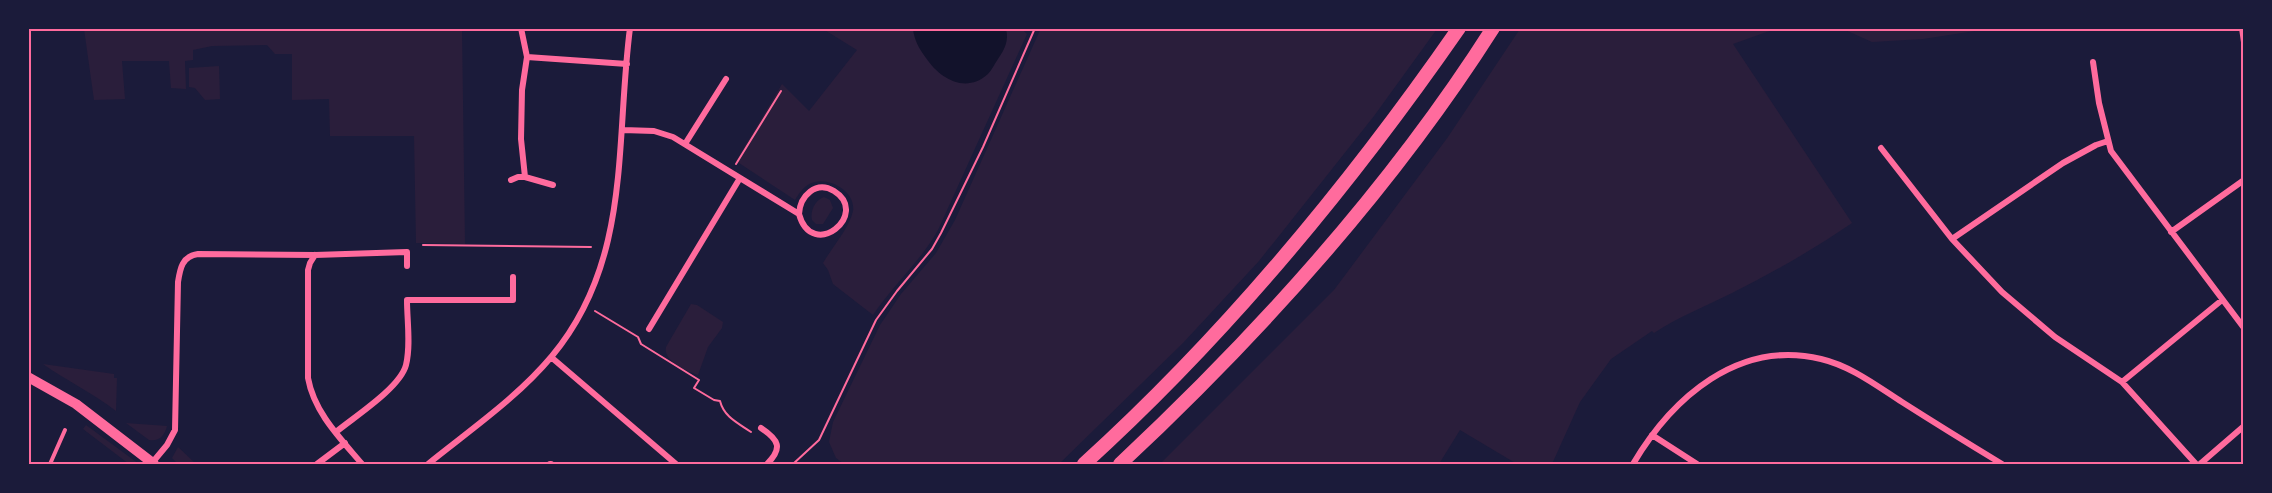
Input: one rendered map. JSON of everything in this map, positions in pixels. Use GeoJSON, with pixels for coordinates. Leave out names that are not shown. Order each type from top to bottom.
{"type":"FeatureCollection","features":[{"type":"Feature","properties":{"kind":"highway"},"geometry":{"type":"LineString","coordinates":[[1084,465],[1203,345],[1327,206],[1407,103],[1459,28]]}},
{"type":"Feature","properties":{"kind":"highway"},"geometry":{"type":"LineString","coordinates":[[1120,465],[1214,373],[1305,274],[1389,172],[1447,95],[1493,28]]}},
{"type":"Feature","properties":{"kind":"street"},"geometry":{"type":"LineString","coordinates":[[521,28],[527,57],[522,90],[520,139],[525,177]]}},
{"type":"Feature","properties":{"kind":"street"},"geometry":{"type":"LineString","coordinates":[[428,465],[514,394],[551,357],[579,316],[601,268],[615,208],[630,28]]}},
{"type":"Feature","properties":{"kind":"street"},"geometry":{"type":"LineString","coordinates":[[2242,28],[2244,42]]}},
{"type":"Feature","properties":{"kind":"street"},"geometry":{"type":"LineString","coordinates":[[527,57],[627,64]]}},
{"type":"Feature","properties":{"kind":"street"},"geometry":{"type":"LineString","coordinates":[[2093,62],[2099,103],[2111,151],[2244,328]]}},
{"type":"Feature","properties":{"kind":"street"},"geometry":{"type":"LineString","coordinates":[[685,144],[726,79]]}},
{"type":"Feature","properties":{"kind":"street"},"geometry":{"type":"LineString","coordinates":[[623,130],[654,131],[685,144],[799,214],[806,228],[820,235],[834,231],[844,220],[846,212],[845,205],[836,192],[822,188],[807,193],[802,198],[799,214]]}},
{"type":"Feature","properties":{"kind":"street"},"geometry":{"type":"LineString","coordinates":[[1953,239],[2063,163],[2108,141]]}},
{"type":"Feature","properties":{"kind":"street"},"geometry":{"type":"LineString","coordinates":[[1881,148],[1953,239],[2002,292],[2055,336],[2122,382],[2198,465],[2244,426]]}},
{"type":"Feature","properties":{"kind":"street"},"geometry":{"type":"LineString","coordinates":[[511,180],[525,177],[553,185]]}},
{"type":"Feature","properties":{"kind":"street"},"geometry":{"type":"LineString","coordinates":[[649,329],[740,178]]}},
{"type":"Feature","properties":{"kind":"street"},"geometry":{"type":"LineString","coordinates":[[2171,232],[2244,180]]}},
{"type":"Feature","properties":{"kind":"street"},"geometry":{"type":"LineString","coordinates":[[28,376],[76,404],[153,464],[175,430],[178,282],[182,264],[186,258],[198,254],[315,255],[411,252],[408,266]]}},
{"type":"Feature","properties":{"kind":"street"},"geometry":{"type":"LineString","coordinates":[[315,255],[308,270],[308,378],[311,395],[316,405],[362,465]]}},
{"type":"Feature","properties":{"kind":"street"},"geometry":{"type":"LineString","coordinates":[[336,432],[388,389],[402,374],[407,356],[406,300],[513,300],[513,277]]}},
{"type":"Feature","properties":{"kind":"street"},"geometry":{"type":"LineString","coordinates":[[2122,382],[2222,300]]}},
{"type":"Feature","properties":{"kind":"street"},"geometry":{"type":"LineString","coordinates":[[1633,465],[1668,414],[1688,394],[1717,375],[1745,362],[1793,356],[1822,359],[1858,374],[2002,465]]}},
{"type":"Feature","properties":{"kind":"street"},"geometry":{"type":"LineString","coordinates":[[551,357],[676,465]]}},
{"type":"Feature","properties":{"kind":"street"},"geometry":{"type":"LineString","coordinates":[[761,428],[775,439],[778,445],[777,452],[767,465]]}},
{"type":"Feature","properties":{"kind":"street"},"geometry":{"type":"LineString","coordinates":[[1652,435],[1697,465]]}},
{"type":"Feature","properties":{"kind":"street"},"geometry":{"type":"LineString","coordinates":[[317,465],[345,443]]}},
{"type":"Feature","properties":{"kind":"lane"},"geometry":{"type":"LineString","coordinates":[[50,465],[65,430]]}},
{"type":"Feature","properties":{"kind":"path"},"geometry":{"type":"LineString","coordinates":[[793,465],[819,440],[876,320],[932,249],[941,233],[983,147],[1035,28]]}},
{"type":"Feature","properties":{"kind":"path"},"geometry":{"type":"LineString","coordinates":[[736,164],[781,90]]}},
{"type":"Feature","properties":{"kind":"path"},"geometry":{"type":"LineString","coordinates":[[423,245],[591,247]]}},
{"type":"Feature","properties":{"kind":"path"},"geometry":{"type":"LineString","coordinates":[[595,311],[638,337],[641,345],[699,380],[694,388],[720,401],[728,417],[756,435],[761,428]]}},
{"type":"Feature","properties":{"kind":"shaded area"},"geometry":{"type":"Polygon","coordinates":[[[1021,28],[1027,34],[938,230],[873,315],[833,284],[823,263],[851,217],[853,204],[847,192],[835,184],[821,181],[806,186],[795,200],[736,161],[782,84],[809,111],[857,50],[823,29],[1021,28]]]}},
{"type":"Feature","properties":{"kind":"shaded area"},"geometry":{"type":"Polygon","coordinates":[[[1041,28],[1437,29],[1374,116],[1259,261],[1183,343],[1059,464],[844,464],[836,458],[829,442],[833,422],[880,325],[901,294],[936,253],[955,220],[1041,28]]]}},
{"type":"Feature","properties":{"kind":"shaded area"},"geometry":{"type":"Polygon","coordinates":[[[84,29],[462,29],[465,244],[416,243],[414,136],[330,136],[329,99],[292,100],[292,54],[275,54],[267,45],[212,46],[193,50],[193,60],[185,61],[186,89],[171,88],[169,61],[122,61],[125,99],[94,100],[84,29]]]}},
{"type":"Feature","properties":{"kind":"shaded area"},"geometry":{"type":"Polygon","coordinates":[[[913,29],[1006,29],[1007,41],[1003,52],[988,74],[980,80],[962,83],[946,78],[932,66],[919,48],[913,29]]]}},
{"type":"Feature","properties":{"kind":"shaded area"},"geometry":{"type":"Polygon","coordinates":[[[1520,29],[1775,29],[1733,44],[1852,223],[1763,277],[1654,333],[1652,331],[1611,359],[1580,402],[1552,464],[1517,464],[1460,430],[1439,464],[1160,464],[1334,290],[1448,137],[1520,29]]]}},
{"type":"Feature","properties":{"kind":"shaded area"},"geometry":{"type":"Polygon","coordinates":[[[1843,29],[1988,29],[1923,39],[1872,42],[1843,29]]]}},
{"type":"Feature","properties":{"kind":"shaded area"},"geometry":{"type":"Polygon","coordinates":[[[219,66],[220,99],[205,100],[195,88],[189,87],[189,68],[219,66]]]}},
{"type":"Feature","properties":{"kind":"shaded area"},"geometry":{"type":"Polygon","coordinates":[[[824,197],[830,200],[833,208],[823,224],[816,224],[812,220],[813,210],[816,203],[824,197]]]}},
{"type":"Feature","properties":{"kind":"shaded area"},"geometry":{"type":"Polygon","coordinates":[[[691,304],[697,305],[723,322],[722,328],[708,347],[698,375],[676,365],[666,352],[666,347],[691,304]]]}},
{"type":"Feature","properties":{"kind":"shaded area"},"geometry":{"type":"Polygon","coordinates":[[[43,364],[114,374],[114,378],[117,378],[116,411],[98,398],[43,364]]]}},
{"type":"Feature","properties":{"kind":"shaded area"},"geometry":{"type":"Polygon","coordinates":[[[126,423],[167,426],[161,437],[149,440],[126,423]]]}},
{"type":"Feature","properties":{"kind":"shaded area"},"geometry":{"type":"Polygon","coordinates":[[[86,425],[139,464],[129,464],[83,429],[86,425]]]}},
{"type":"Feature","properties":{"kind":"shaded area"},"geometry":{"type":"Polygon","coordinates":[[[178,447],[196,464],[178,464],[172,458],[178,447]]]}}]}
